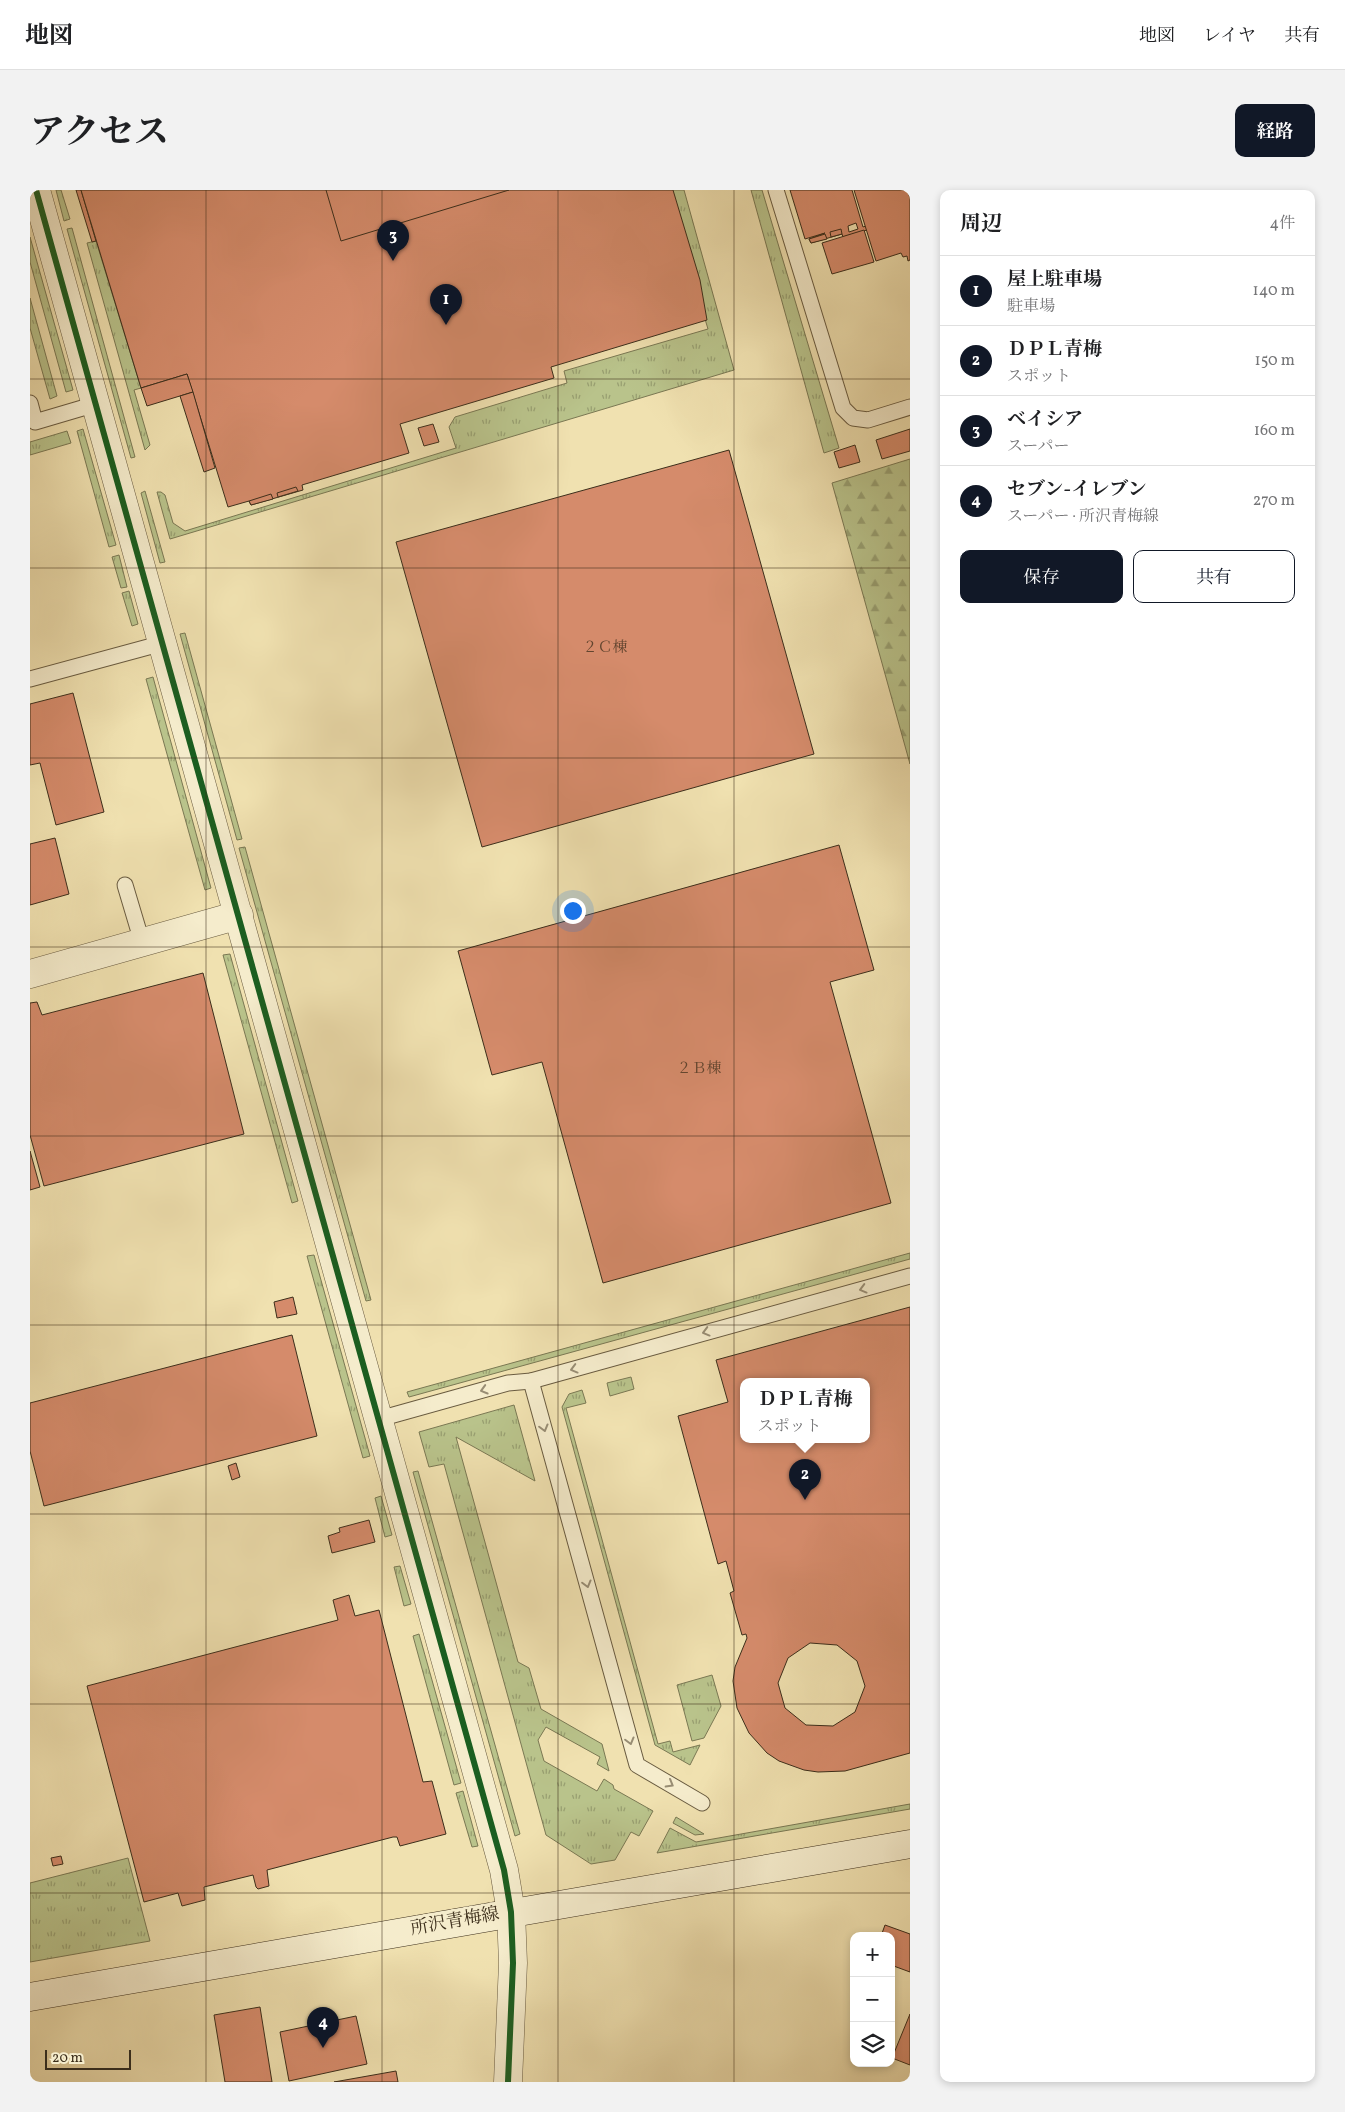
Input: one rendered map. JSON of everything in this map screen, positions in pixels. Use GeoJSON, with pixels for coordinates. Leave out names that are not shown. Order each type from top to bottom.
{"type":"FeatureCollection","features":[{"type":"Feature","properties":{"kind":"street"},"geometry":{"type":"LineString","coordinates":[[36,190],[504,1870],[511,1912],[513,1963],[508,2082]]}},
{"type":"Feature","properties":{"kind":"street"},"geometry":{"type":"LineString","coordinates":[[30,974],[239,915]]}},
{"type":"Feature","properties":{"kind":"street","name":"所沢青梅線"},"geometry":{"type":"LineString","coordinates":[[30,1997],[511,1912],[909,1846]]}},
{"type":"Feature","properties":{"kind":"lane"},"geometry":{"type":"LineString","coordinates":[[776,190],[843,408],[852,418],[868,420],[910,407]]}},
{"type":"Feature","properties":{"kind":"lane"},"geometry":{"type":"LineString","coordinates":[[30,403],[33,424],[96,404]]}},
{"type":"Feature","properties":{"kind":"lane"},"geometry":{"type":"LineString","coordinates":[[30,679],[163,642]]}},
{"type":"Feature","properties":{"kind":"lane"},"geometry":{"type":"LineString","coordinates":[[125,885],[142,942]]}},
{"type":"Feature","properties":{"kind":"lane"},"geometry":{"type":"LineString","coordinates":[[379,1419],[508,1383],[531,1381],[910,1276]]}},
{"type":"Feature","properties":{"kind":"lane"},"geometry":{"type":"LineString","coordinates":[[531,1381],[637,1765],[702,1803]]}},
{"type":"Feature","properties":{"kind":"green space"},"geometry":{"type":"Polygon","coordinates":[[[56,190],[61,190],[70,219],[64,221],[56,190]]]}},
{"type":"Feature","properties":{"kind":"green space"},"geometry":{"type":"Polygon","coordinates":[[[666,190],[684,190],[734,370],[170,539],[157,492],[165,495],[173,523],[185,531],[456,448],[449,427],[455,417],[567,383],[564,371],[708,329],[666,190]]]}},
{"type":"Feature","properties":{"kind":"green space"},"geometry":{"type":"Polygon","coordinates":[[[751,190],[762,190],[839,448],[824,453],[751,190]]]}},
{"type":"Feature","properties":{"kind":"green space"},"geometry":{"type":"Polygon","coordinates":[[[72,228],[135,457],[131,458],[67,229],[72,228]]]}},
{"type":"Feature","properties":{"kind":"green space"},"geometry":{"type":"Polygon","coordinates":[[[30,237],[73,390],[66,392],[30,262],[30,237]]]}},
{"type":"Feature","properties":{"kind":"green space"},"geometry":{"type":"Polygon","coordinates":[[[96,241],[141,388],[134,390],[150,445],[145,450],[87,243],[96,241]]]}},
{"type":"Feature","properties":{"kind":"green space"},"geometry":{"type":"Polygon","coordinates":[[[30,298],[57,396],[50,399],[30,328],[30,298]]]}},
{"type":"Feature","properties":{"kind":"green space"},"geometry":{"type":"Polygon","coordinates":[[[83,429],[116,545],[109,547],[77,431],[83,429]]]}},
{"type":"Feature","properties":{"kind":"green space"},"geometry":{"type":"Polygon","coordinates":[[[67,431],[71,443],[30,455],[30,442],[67,431]]]}},
{"type":"Feature","properties":{"kind":"green space"},"geometry":{"type":"Polygon","coordinates":[[[910,459],[910,764],[832,483],[910,459]]]}},
{"type":"Feature","properties":{"kind":"green space"},"geometry":{"type":"Polygon","coordinates":[[[145,491],[165,562],[160,563],[141,493],[145,491]]]}},
{"type":"Feature","properties":{"kind":"green space"},"geometry":{"type":"Polygon","coordinates":[[[119,555],[127,587],[121,588],[112,557],[119,555]]]}},
{"type":"Feature","properties":{"kind":"green space"},"geometry":{"type":"Polygon","coordinates":[[[129,591],[138,624],[132,626],[122,593],[129,591]]]}},
{"type":"Feature","properties":{"kind":"green space"},"geometry":{"type":"Polygon","coordinates":[[[185,633],[242,839],[237,840],[180,634],[185,633]]]}},
{"type":"Feature","properties":{"kind":"green space"},"geometry":{"type":"Polygon","coordinates":[[[153,677],[211,888],[205,890],[146,679],[153,677]]]}},
{"type":"Feature","properties":{"kind":"green space"},"geometry":{"type":"Polygon","coordinates":[[[245,847],[371,1300],[366,1301],[239,848],[245,847]]]}},
{"type":"Feature","properties":{"kind":"green space"},"geometry":{"type":"Polygon","coordinates":[[[230,954],[298,1201],[292,1203],[223,955],[230,954]]]}},
{"type":"Feature","properties":{"kind":"green space"},"geometry":{"type":"Polygon","coordinates":[[[910,1253],[910,1259],[409,1397],[407,1392],[910,1253]]]}},
{"type":"Feature","properties":{"kind":"green space"},"geometry":{"type":"Polygon","coordinates":[[[314,1255],[370,1456],[363,1458],[307,1256],[314,1255]]]}},
{"type":"Feature","properties":{"kind":"green space"},"geometry":{"type":"Polygon","coordinates":[[[631,1377],[634,1389],[610,1396],[607,1383],[631,1377]]]}},
{"type":"Feature","properties":{"kind":"green space"},"geometry":{"type":"Polygon","coordinates":[[[582,1390],[586,1403],[566,1408],[658,1744],[670,1741],[673,1752],[700,1745],[690,1765],[655,1745],[562,1407],[569,1394],[582,1390]]]}},
{"type":"Feature","properties":{"kind":"green space"},"geometry":{"type":"Polygon","coordinates":[[[514,1405],[535,1481],[456,1437],[518,1662],[529,1668],[541,1709],[602,1744],[609,1771],[597,1764],[600,1757],[546,1727],[538,1740],[544,1761],[597,1791],[604,1779],[613,1785],[614,1789],[653,1811],[639,1836],[631,1832],[615,1860],[591,1864],[546,1835],[444,1464],[429,1467],[419,1432],[514,1405]]]}},
{"type":"Feature","properties":{"kind":"green space"},"geometry":{"type":"Polygon","coordinates":[[[418,1471],[520,1834],[515,1836],[413,1472],[418,1471]]]}},
{"type":"Feature","properties":{"kind":"green space"},"geometry":{"type":"Polygon","coordinates":[[[381,1496],[392,1535],[385,1537],[375,1498],[381,1496]]]}},
{"type":"Feature","properties":{"kind":"green space"},"geometry":{"type":"Polygon","coordinates":[[[400,1566],[411,1604],[404,1606],[394,1567],[400,1566]]]}},
{"type":"Feature","properties":{"kind":"green space"},"geometry":{"type":"Polygon","coordinates":[[[419,1634],[461,1783],[454,1785],[413,1636],[419,1634]]]}},
{"type":"Feature","properties":{"kind":"green space"},"geometry":{"type":"Polygon","coordinates":[[[712,1675],[721,1706],[704,1738],[692,1741],[677,1685],[712,1675]]]}},
{"type":"Feature","properties":{"kind":"green space"},"geometry":{"type":"Polygon","coordinates":[[[463,1791],[478,1846],[472,1847],[456,1793],[463,1791]]]}},
{"type":"Feature","properties":{"kind":"green space"},"geometry":{"type":"Polygon","coordinates":[[[910,1804],[910,1809],[657,1853],[670,1828],[696,1842],[910,1804]]]}},
{"type":"Feature","properties":{"kind":"green space"},"geometry":{"type":"Polygon","coordinates":[[[676,1817],[704,1834],[695,1835],[673,1823],[676,1817]]]}},
{"type":"Feature","properties":{"kind":"green space"},"geometry":{"type":"Polygon","coordinates":[[[128,1858],[150,1941],[30,1962],[30,1883],[128,1858]]]}},
{"type":"Feature","properties":{"kind":"building"},"geometry":{"type":"Polygon","coordinates":[[[76,190],[81,190],[96,241],[92,242],[76,190]]]}},
{"type":"Feature","properties":{"kind":"building"},"geometry":{"type":"Polygon","coordinates":[[[81,190],[673,190],[700,280],[707,320],[551,367],[554,378],[400,424],[409,453],[302,485],[303,490],[251,505],[249,501],[228,507],[187,374],[141,388],[81,190]]]}},
{"type":"Feature","properties":{"kind":"building"},"geometry":{"type":"Polygon","coordinates":[[[326,190],[509,190],[341,241],[326,190]]]}},
{"type":"Feature","properties":{"kind":"building"},"geometry":{"type":"Polygon","coordinates":[[[790,190],[852,190],[863,227],[866,226],[867,230],[843,237],[842,234],[811,243],[809,239],[825,233],[805,239],[790,190]],[[856,223],[848,226],[849,232],[858,229],[856,223]]]}},
{"type":"Feature","properties":{"kind":"building"},"geometry":{"type":"Polygon","coordinates":[[[854,190],[907,190],[910,198],[910,260],[908,261],[907,256],[903,257],[901,253],[876,261],[854,190]]]}},
{"type":"Feature","properties":{"kind":"building"},"geometry":{"type":"Polygon","coordinates":[[[841,229],[842,234],[831,237],[830,232],[841,229]]]}},
{"type":"Feature","properties":{"kind":"building"},"geometry":{"type":"Polygon","coordinates":[[[864,230],[874,262],[832,274],[822,243],[864,230]]]}},
{"type":"Feature","properties":{"kind":"building"},"geometry":{"type":"Polygon","coordinates":[[[825,234],[827,239],[811,243],[809,239],[825,234]]]}},
{"type":"Feature","properties":{"kind":"building"},"geometry":{"type":"Polygon","coordinates":[[[187,374],[193,392],[147,406],[141,388],[187,374]]]}},
{"type":"Feature","properties":{"kind":"building"},"geometry":{"type":"Polygon","coordinates":[[[193,392],[215,468],[204,472],[180,396],[193,392]]]}},
{"type":"Feature","properties":{"kind":"building"},"geometry":{"type":"Polygon","coordinates":[[[433,424],[439,442],[424,446],[418,428],[433,424]]]}},
{"type":"Feature","properties":{"kind":"building"},"geometry":{"type":"Polygon","coordinates":[[[910,429],[910,451],[882,459],[876,440],[910,429]]]}},
{"type":"Feature","properties":{"kind":"building"},"geometry":{"type":"Polygon","coordinates":[[[855,445],[860,462],[839,468],[834,452],[855,445]]]}},
{"type":"Feature","properties":{"kind":"building"},"geometry":{"type":"Polygon","coordinates":[[[729,450],[814,754],[482,847],[396,542],[729,450]]]}},
{"type":"Feature","properties":{"kind":"building"},"geometry":{"type":"Polygon","coordinates":[[[296,487],[298,491],[278,497],[277,493],[296,487]]]}},
{"type":"Feature","properties":{"kind":"building"},"geometry":{"type":"Polygon","coordinates":[[[271,494],[273,499],[251,505],[249,501],[271,494]]]}},
{"type":"Feature","properties":{"kind":"building"},"geometry":{"type":"Polygon","coordinates":[[[73,693],[104,812],[56,825],[40,763],[30,765],[30,704],[73,693]]]}},
{"type":"Feature","properties":{"kind":"building"},"geometry":{"type":"Polygon","coordinates":[[[55,838],[69,894],[30,905],[30,844],[55,838]]]}},
{"type":"Feature","properties":{"kind":"building"},"geometry":{"type":"Polygon","coordinates":[[[839,845],[874,970],[830,982],[891,1203],[603,1283],[542,1062],[492,1075],[458,951],[839,845]]]}},
{"type":"Feature","properties":{"kind":"building"},"geometry":{"type":"Polygon","coordinates":[[[203,973],[244,1134],[44,1186],[30,1135],[30,1003],[37,1002],[42,1015],[203,973]]]}},
{"type":"Feature","properties":{"kind":"building"},"geometry":{"type":"Polygon","coordinates":[[[30,1151],[40,1187],[30,1190],[30,1151]]]}},
{"type":"Feature","properties":{"kind":"building"},"geometry":{"type":"Polygon","coordinates":[[[293,1297],[297,1314],[277,1318],[274,1302],[293,1297]]]}},
{"type":"Feature","properties":{"kind":"building"},"geometry":{"type":"Polygon","coordinates":[[[910,1307],[910,1753],[845,1771],[818,1772],[804,1770],[779,1761],[767,1753],[749,1733],[737,1708],[733,1681],[735,1667],[747,1638],[746,1634],[742,1635],[730,1593],[734,1591],[726,1561],[718,1564],[678,1416],[728,1402],[716,1360],[910,1307]],[[810,1643],[788,1658],[778,1683],[785,1708],[806,1725],[833,1726],[855,1712],[865,1686],[857,1661],[837,1645],[810,1643]]]}},
{"type":"Feature","properties":{"kind":"building"},"geometry":{"type":"Polygon","coordinates":[[[292,1335],[317,1436],[44,1506],[30,1451],[30,1403],[292,1335]]]}},
{"type":"Feature","properties":{"kind":"building"},"geometry":{"type":"Polygon","coordinates":[[[236,1463],[240,1477],[232,1480],[228,1466],[236,1463]]]}},
{"type":"Feature","properties":{"kind":"building"},"geometry":{"type":"Polygon","coordinates":[[[369,1520],[375,1542],[332,1553],[328,1536],[340,1532],[339,1528],[369,1520]]]}},
{"type":"Feature","properties":{"kind":"building"},"geometry":{"type":"Polygon","coordinates":[[[349,1595],[355,1616],[379,1610],[423,1782],[432,1781],[446,1834],[400,1846],[397,1837],[393,1837],[267,1870],[269,1886],[258,1889],[253,1875],[204,1887],[205,1900],[182,1906],[178,1893],[144,1902],[87,1686],[338,1620],[333,1600],[349,1595]]]}},
{"type":"Feature","properties":{"kind":"building"},"geometry":{"type":"Polygon","coordinates":[[[61,1856],[63,1864],[53,1866],[51,1858],[61,1856]]]}},
{"type":"Feature","properties":{"kind":"building"},"geometry":{"type":"Polygon","coordinates":[[[885,1925],[910,1934],[910,1972],[895,1966],[895,1932],[882,1932],[885,1925]]]}},
{"type":"Feature","properties":{"kind":"building"},"geometry":{"type":"Polygon","coordinates":[[[260,2007],[272,2082],[225,2082],[214,2015],[260,2007]]]}},
{"type":"Feature","properties":{"kind":"building"},"geometry":{"type":"Polygon","coordinates":[[[910,2014],[910,2065],[895,2059],[895,2051],[910,2014]]]}},
{"type":"Feature","properties":{"kind":"building"},"geometry":{"type":"Polygon","coordinates":[[[356,2016],[367,2064],[289,2081],[280,2032],[356,2016]]]}},
{"type":"Feature","properties":{"kind":"building"},"geometry":{"type":"Polygon","coordinates":[[[396,2071],[398,2082],[334,2082],[396,2071]]]}},
{"type":"Feature","properties":{"kind":"cycle path"},"geometry":{"type":"LineString","coordinates":[[36,190],[504,1870],[511,1912],[513,1963],[508,2082]]}},
{"type":"Feature","properties":{"kind":"place","name":"ベイシア"},"geometry":{"type":"Point","coordinates":[393,261]}},
{"type":"Feature","properties":{"kind":"place","name":"屋上駐車場"},"geometry":{"type":"Point","coordinates":[446,325]}},
{"type":"Feature","properties":{"kind":"place","name":"ＤＰＬ青梅"},"geometry":{"type":"Point","coordinates":[805,1500]}},
{"type":"Feature","properties":{"kind":"place","name":"セブン-イレブン"},"geometry":{"type":"Point","coordinates":[323,2048]}}]}
